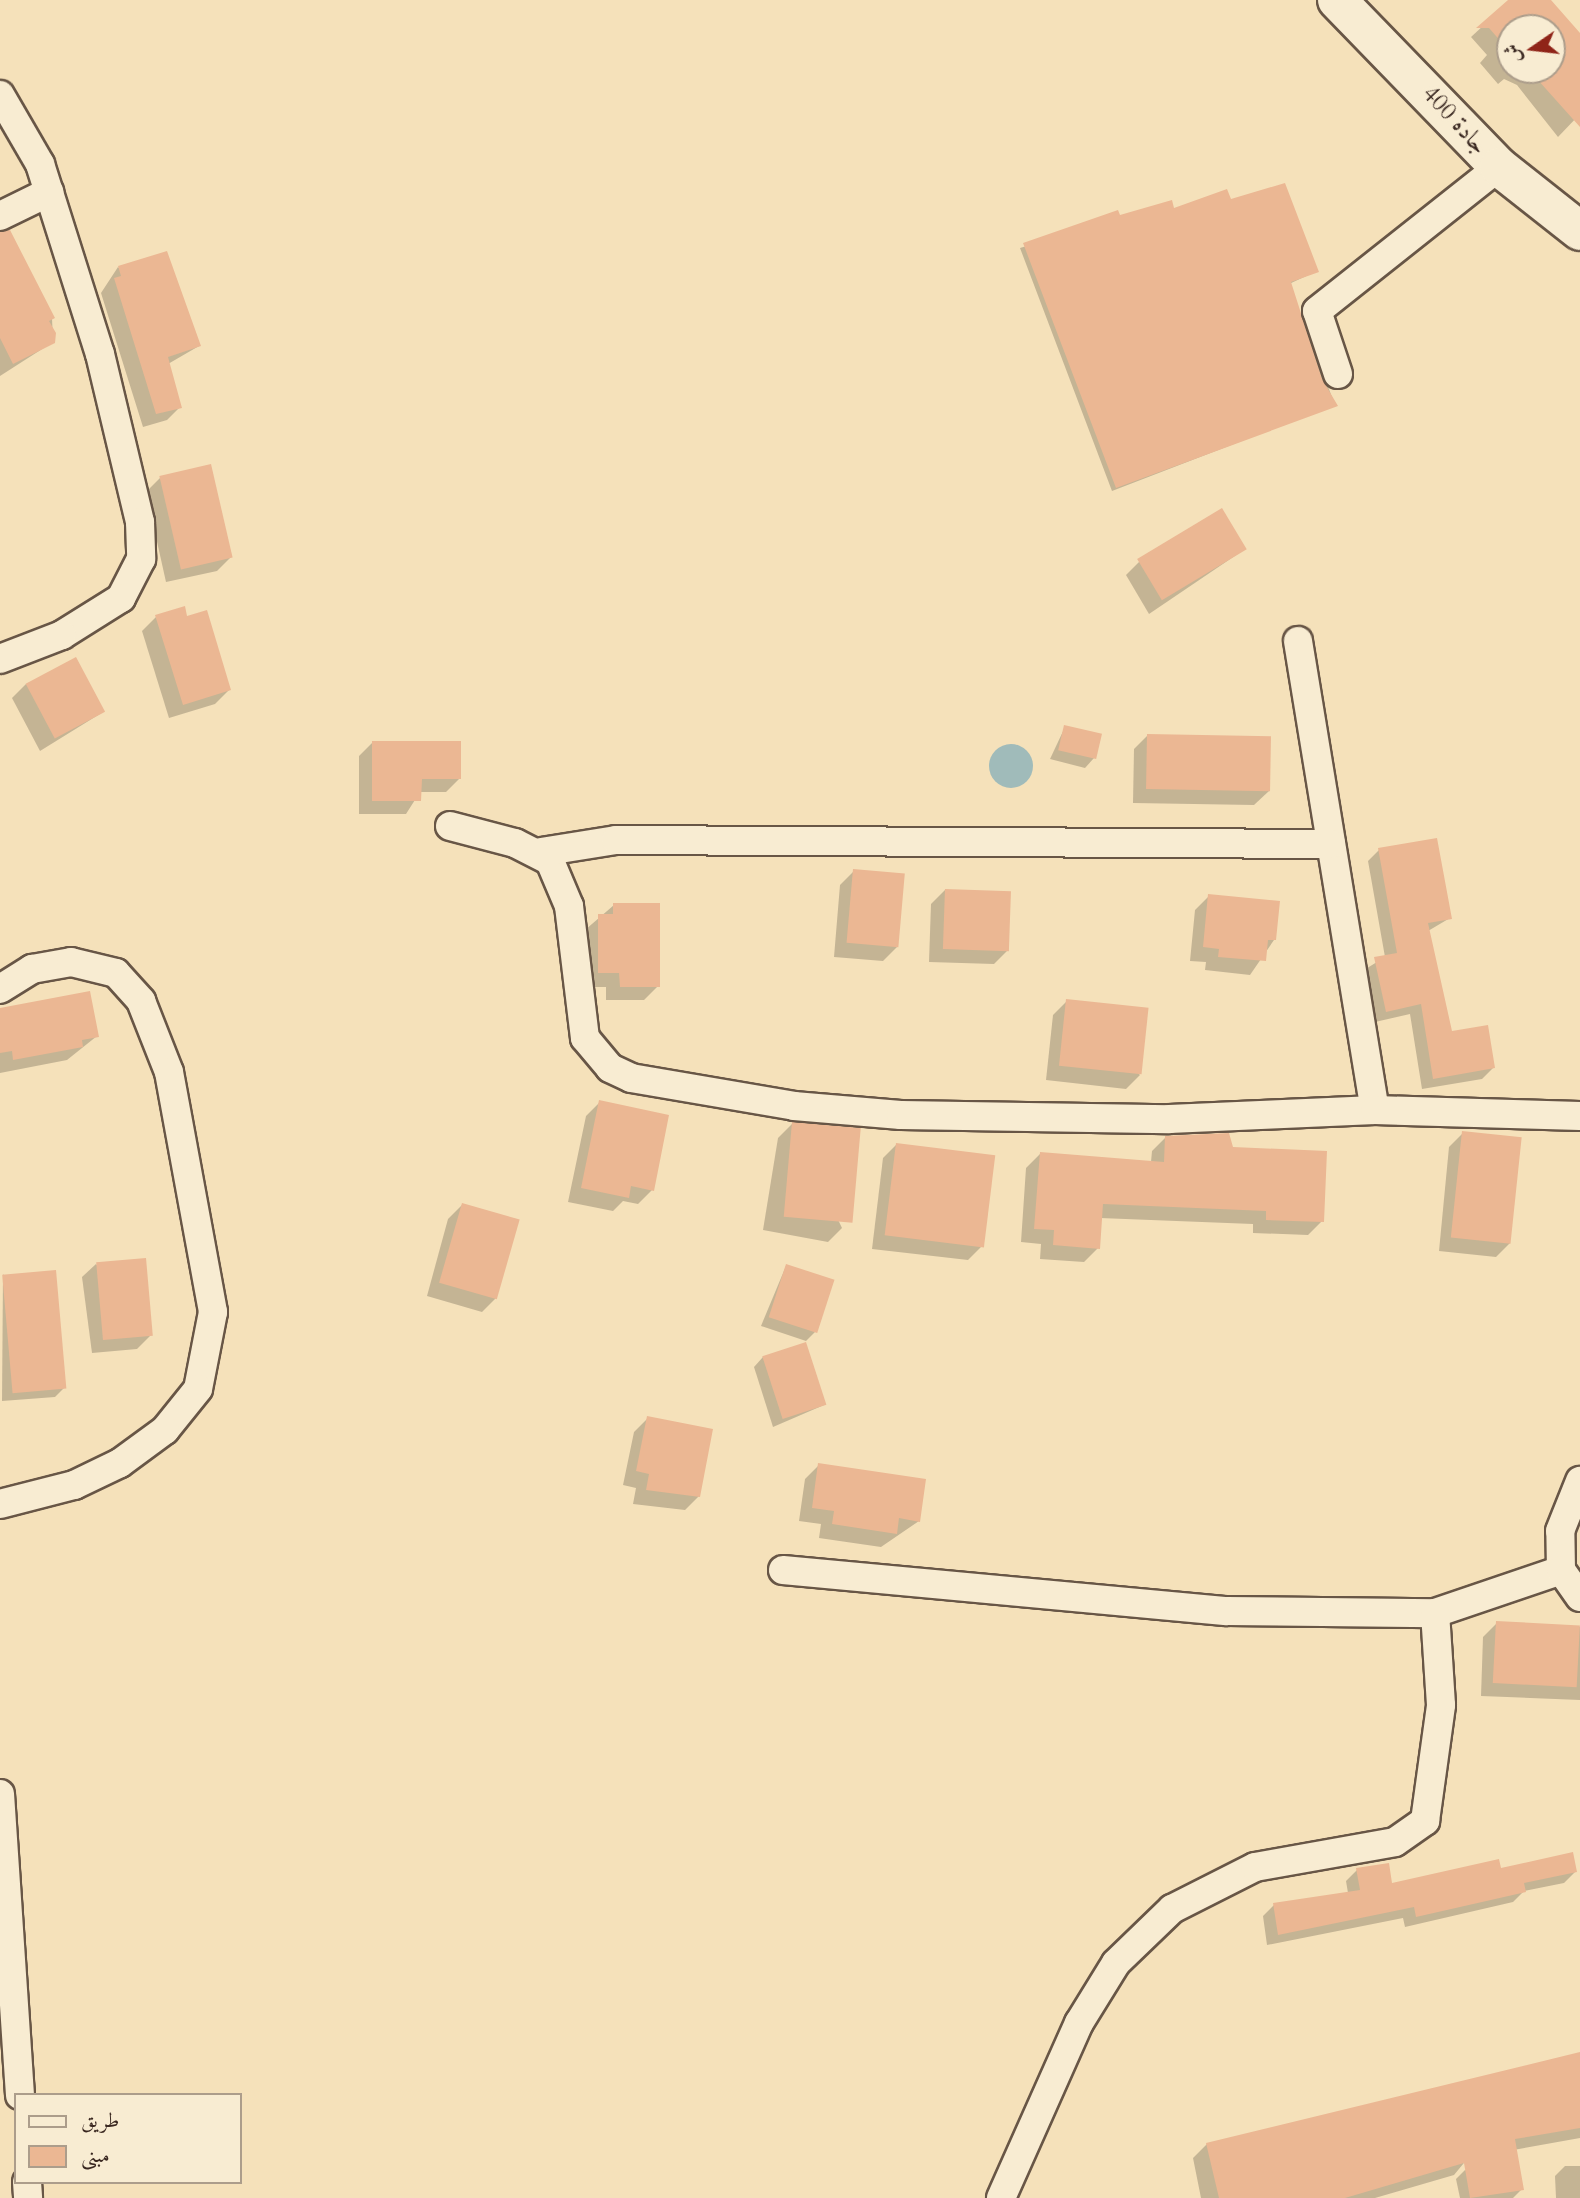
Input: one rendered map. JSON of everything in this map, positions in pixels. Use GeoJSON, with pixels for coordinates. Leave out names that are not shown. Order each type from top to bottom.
{"type":"FeatureCollection","features":[{"type":"Feature","properties":{"kind":"main road","name":"جادة 400"},"geometry":{"type":"LineString","coordinates":[[1337,0],[1499,167],[1580,231]]}},
{"type":"Feature","properties":{"kind":"street"},"geometry":{"type":"LineString","coordinates":[[0,95],[49,192],[122,440],[141,559],[121,598],[62,635],[0,659]]}},
{"type":"Feature","properties":{"kind":"street"},"geometry":{"type":"LineString","coordinates":[[1338,374],[1317,311],[1499,167]]}},
{"type":"Feature","properties":{"kind":"street"},"geometry":{"type":"LineString","coordinates":[[0,216],[49,192]]}},
{"type":"Feature","properties":{"kind":"street"},"geometry":{"type":"LineString","coordinates":[[1298,642],[1375,1111]]}},
{"type":"Feature","properties":{"kind":"street"},"geometry":{"type":"LineString","coordinates":[[450,826],[541,852],[616,840],[1331,844]]}},
{"type":"Feature","properties":{"kind":"street"},"geometry":{"type":"LineString","coordinates":[[541,852],[557,871],[569,906],[585,1038],[610,1068],[631,1079],[794,1106],[901,1115],[1169,1119],[1375,1111],[1580,1116]]}},
{"type":"Feature","properties":{"kind":"street"},"geometry":{"type":"LineString","coordinates":[[0,989],[32,969],[71,962],[116,973],[142,1001],[169,1072],[213,1312],[198,1389],[165,1430],[120,1463],[74,1485],[0,1504]]}},
{"type":"Feature","properties":{"kind":"street"},"geometry":{"type":"LineString","coordinates":[[1580,1481],[1560,1531],[1560,1570],[1580,1597]]}},
{"type":"Feature","properties":{"kind":"street"},"geometry":{"type":"LineString","coordinates":[[783,1570],[1227,1611],[1435,1613],[1560,1570]]}},
{"type":"Feature","properties":{"kind":"street"},"geometry":{"type":"LineString","coordinates":[[1001,2198],[1079,2023],[1116,1963],[1172,1909],[1255,1867],[1395,1842],[1425,1821],[1441,1705],[1435,1613]]}},
{"type":"Feature","properties":{"kind":"street"},"geometry":{"type":"LineString","coordinates":[[0,1794],[20,2093]]}},
{"type":"Feature","properties":{"kind":"water"},"geometry":{"type":"Polygon","coordinates":[[[1011,744],[1027,750],[1033,766],[1027,782],[1011,788],[995,782],[989,766],[995,750],[1011,744]]]}},
{"type":"Feature","properties":{"kind":"building"},"geometry":{"type":"Polygon","coordinates":[[[1508,0],[1551,0],[1563,14],[1496,14],[1496,36],[1489,28],[1476,28],[1508,0]]]}},
{"type":"Feature","properties":{"kind":"building"},"geometry":{"type":"Polygon","coordinates":[[[1566,17],[1580,33],[1580,127],[1542,84],[1566,84],[1566,17]]]}},
{"type":"Feature","properties":{"kind":"building"},"geometry":{"type":"Polygon","coordinates":[[[1285,183],[1319,272],[1291,282],[1322,379],[1338,406],[1116,488],[1023,243],[1118,210],[1120,215],[1172,200],[1174,208],[1227,189],[1231,199],[1285,183]]]}},
{"type":"Feature","properties":{"kind":"building"},"geometry":{"type":"Polygon","coordinates":[[[10,230],[55,318],[49,321],[56,333],[55,343],[13,364],[0,338],[0,232],[10,230]]]}},
{"type":"Feature","properties":{"kind":"building"},"geometry":{"type":"Polygon","coordinates":[[[167,251],[201,346],[168,357],[182,408],[156,414],[114,278],[121,276],[118,266],[167,251]]]}},
{"type":"Feature","properties":{"kind":"building"},"geometry":{"type":"Polygon","coordinates":[[[211,464],[233,558],[181,569],[159,476],[211,464]]]}},
{"type":"Feature","properties":{"kind":"building"},"geometry":{"type":"Polygon","coordinates":[[[1222,508],[1247,549],[1162,600],[1137,559],[1222,508]]]}},
{"type":"Feature","properties":{"kind":"building"},"geometry":{"type":"Polygon","coordinates":[[[185,606],[187,616],[207,610],[231,690],[183,705],[155,615],[185,606]]]}},
{"type":"Feature","properties":{"kind":"building"},"geometry":{"type":"Polygon","coordinates":[[[76,657],[105,712],[55,739],[26,684],[76,657]]]}},
{"type":"Feature","properties":{"kind":"building"},"geometry":{"type":"Polygon","coordinates":[[[1064,725],[1102,734],[1096,759],[1058,750],[1064,725]]]}},
{"type":"Feature","properties":{"kind":"building"},"geometry":{"type":"Polygon","coordinates":[[[1147,734],[1271,736],[1270,791],[1146,789],[1147,734]]]}},
{"type":"Feature","properties":{"kind":"building"},"geometry":{"type":"Polygon","coordinates":[[[372,741],[461,741],[461,779],[422,779],[421,801],[372,801],[372,741]]]}},
{"type":"Feature","properties":{"kind":"building"},"geometry":{"type":"Polygon","coordinates":[[[1437,838],[1452,919],[1428,923],[1452,1031],[1488,1025],[1495,1068],[1433,1079],[1421,1004],[1386,1012],[1374,957],[1397,953],[1378,848],[1437,838]]]}},
{"type":"Feature","properties":{"kind":"building"},"geometry":{"type":"Polygon","coordinates":[[[853,869],[905,874],[898,947],[847,943],[853,869]]]}},
{"type":"Feature","properties":{"kind":"building"},"geometry":{"type":"Polygon","coordinates":[[[945,889],[1011,891],[1009,951],[943,949],[945,889]]]}},
{"type":"Feature","properties":{"kind":"building"},"geometry":{"type":"Polygon","coordinates":[[[1208,894],[1280,901],[1276,940],[1268,940],[1266,961],[1218,957],[1219,949],[1203,947],[1208,894]]]}},
{"type":"Feature","properties":{"kind":"building"},"geometry":{"type":"Polygon","coordinates":[[[613,903],[660,903],[660,987],[620,987],[619,973],[598,973],[598,914],[613,914],[613,903]]]}},
{"type":"Feature","properties":{"kind":"building"},"geometry":{"type":"Polygon","coordinates":[[[90,991],[99,1037],[82,1040],[83,1047],[13,1060],[12,1051],[0,1053],[0,1008],[90,991]]]}},
{"type":"Feature","properties":{"kind":"building"},"geometry":{"type":"Polygon","coordinates":[[[1066,999],[1149,1008],[1142,1074],[1059,1066],[1066,999]]]}},
{"type":"Feature","properties":{"kind":"building"},"geometry":{"type":"Polygon","coordinates":[[[599,1100],[669,1115],[654,1191],[631,1186],[629,1198],[581,1188],[599,1100]]]}},
{"type":"Feature","properties":{"kind":"building"},"geometry":{"type":"Polygon","coordinates":[[[792,1122],[861,1128],[852,1223],[784,1217],[792,1122]]]}},
{"type":"Feature","properties":{"kind":"building"},"geometry":{"type":"Polygon","coordinates":[[[1462,1131],[1522,1137],[1510,1244],[1451,1237],[1462,1131]]]}},
{"type":"Feature","properties":{"kind":"building"},"geometry":{"type":"Polygon","coordinates":[[[1229,1133],[1233,1147],[1327,1151],[1324,1222],[1266,1220],[1266,1211],[1103,1204],[1100,1249],[1053,1245],[1054,1230],[1034,1229],[1040,1152],[1164,1162],[1165,1136],[1229,1133]]]}},
{"type":"Feature","properties":{"kind":"building"},"geometry":{"type":"Polygon","coordinates":[[[896,1143],[995,1155],[984,1247],[885,1235],[896,1143]]]}},
{"type":"Feature","properties":{"kind":"building"},"geometry":{"type":"Polygon","coordinates":[[[462,1203],[520,1220],[497,1299],[439,1283],[462,1203]]]}},
{"type":"Feature","properties":{"kind":"building"},"geometry":{"type":"Polygon","coordinates":[[[146,1258],[153,1336],[103,1340],[96,1262],[146,1258]]]}},
{"type":"Feature","properties":{"kind":"building"},"geometry":{"type":"Polygon","coordinates":[[[786,1264],[835,1280],[817,1333],[769,1317],[786,1264]]]}},
{"type":"Feature","properties":{"kind":"building"},"geometry":{"type":"Polygon","coordinates":[[[56,1270],[66,1389],[13,1393],[2,1275],[56,1270]]]}},
{"type":"Feature","properties":{"kind":"building"},"geometry":{"type":"Polygon","coordinates":[[[806,1342],[826,1405],[783,1419],[762,1356],[806,1342]]]}},
{"type":"Feature","properties":{"kind":"building"},"geometry":{"type":"Polygon","coordinates":[[[647,1416],[713,1429],[700,1497],[646,1490],[649,1474],[636,1471],[647,1416]]]}},
{"type":"Feature","properties":{"kind":"building"},"geometry":{"type":"Polygon","coordinates":[[[818,1463],[926,1479],[920,1522],[899,1518],[897,1534],[832,1524],[834,1511],[812,1508],[818,1463]]]}},
{"type":"Feature","properties":{"kind":"building"},"geometry":{"type":"Polygon","coordinates":[[[1496,1621],[1580,1625],[1577,1687],[1493,1683],[1496,1621]]]}},
{"type":"Feature","properties":{"kind":"building"},"geometry":{"type":"Polygon","coordinates":[[[1573,1852],[1577,1872],[1524,1883],[1526,1892],[1416,1917],[1414,1907],[1278,1935],[1273,1903],[1360,1890],[1356,1868],[1389,1863],[1392,1883],[1499,1859],[1501,1868],[1573,1852]]]}},
{"type":"Feature","properties":{"kind":"building"},"geometry":{"type":"Polygon","coordinates":[[[1580,2052],[1580,2128],[1515,2139],[1524,2190],[1470,2198],[1464,2163],[1345,2198],[1219,2198],[1206,2143],[1580,2052]]]}}]}
